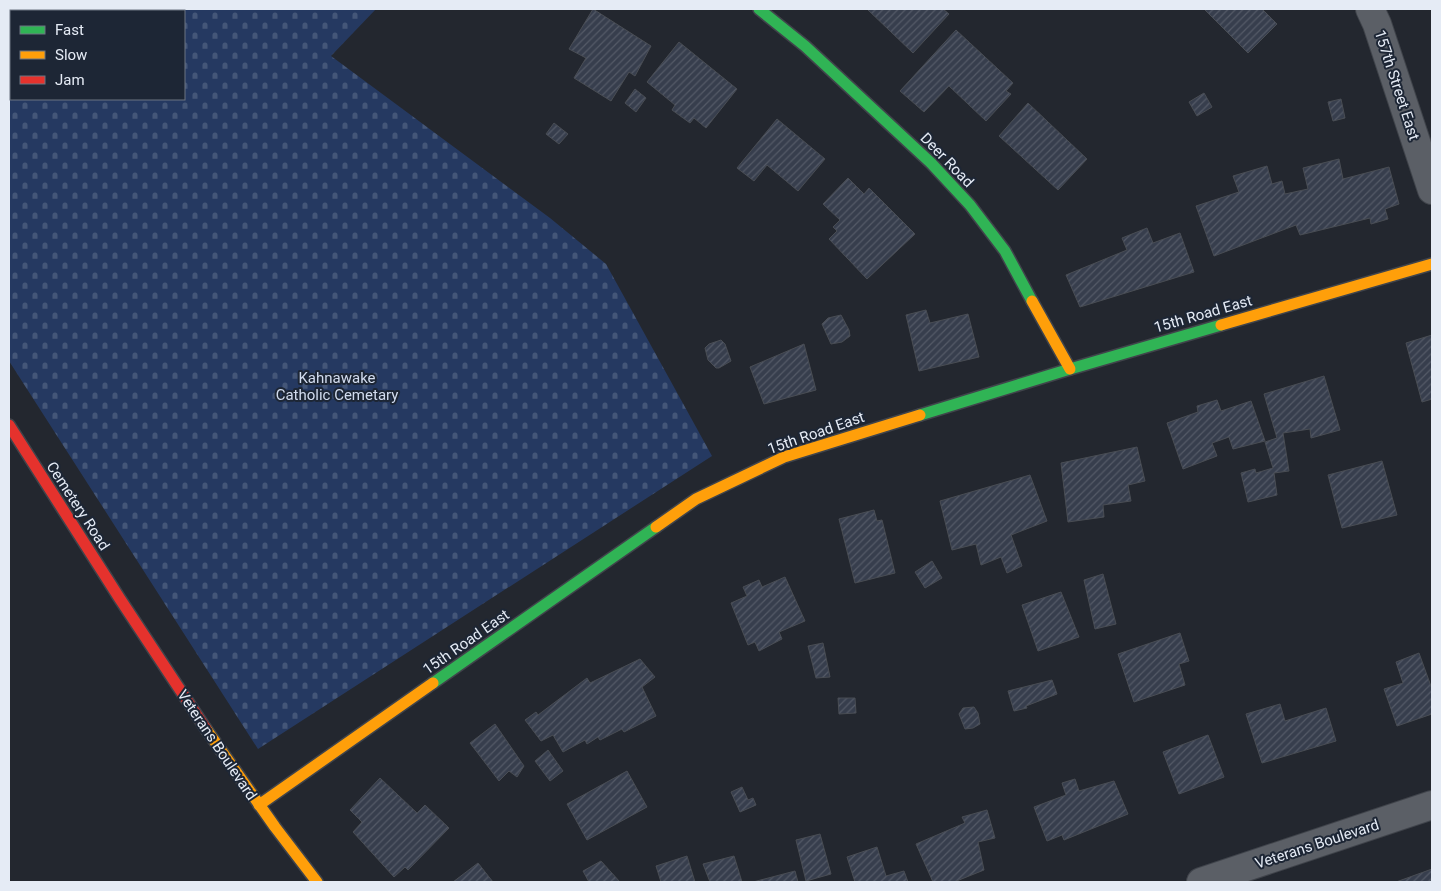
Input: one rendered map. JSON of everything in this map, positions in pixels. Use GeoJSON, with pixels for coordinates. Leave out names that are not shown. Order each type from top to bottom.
{"type":"FeatureCollection","features":[{"type":"Feature","properties":{"kind":"street","name":"Deer Road"},"geometry":{"type":"LineString","coordinates":[[759,9],[806,46],[931,163],[970,205],[1005,251],[1070,369]]}},
{"type":"Feature","properties":{"kind":"street","name":"157th Street East"},"geometry":{"type":"LineString","coordinates":[[1370,9],[1377,24],[1432,190]]}},
{"type":"Feature","properties":{"kind":"street","name":"15th Road East"},"geometry":{"type":"LineString","coordinates":[[258,805],[696,500],[784,458],[1070,369],[1432,264]]}},
{"type":"Feature","properties":{"kind":"street","name":"Cemetery Road"},"geometry":{"type":"LineString","coordinates":[[9,424],[123,604]]}},
{"type":"Feature","properties":{"kind":"street","name":"Veterans Boulevard"},"geometry":{"type":"LineString","coordinates":[[123,604],[258,805],[317,882]]}},
{"type":"Feature","properties":{"kind":"street","name":"Veterans Boulevard"},"geometry":{"type":"LineString","coordinates":[[1201,882],[1432,805]]}},
{"type":"Feature","properties":{"kind":"green space","name":"Kahnawake Catholic Cemetary"},"geometry":{"type":"Polygon","coordinates":[[[9,9],[376,9],[331,56],[550,218],[606,264],[712,456],[258,749],[9,361],[9,9]]]}},
{"type":"Feature","properties":{"kind":"building"},"geometry":{"type":"Polygon","coordinates":[[[593,9],[651,46],[635,76],[629,72],[611,101],[574,78],[586,58],[569,49],[593,9]]]}},
{"type":"Feature","properties":{"kind":"building"},"geometry":{"type":"Polygon","coordinates":[[[867,9],[943,9],[949,14],[913,53],[867,9]]]}},
{"type":"Feature","properties":{"kind":"building"},"geometry":{"type":"Polygon","coordinates":[[[1206,9],[1262,9],[1277,24],[1248,53],[1206,9]]]}},
{"type":"Feature","properties":{"kind":"building"},"geometry":{"type":"Polygon","coordinates":[[[956,30],[1013,83],[1006,91],[1011,94],[986,121],[949,86],[924,112],[900,91],[956,30]]]}},
{"type":"Feature","properties":{"kind":"building"},"geometry":{"type":"Polygon","coordinates":[[[679,42],[737,89],[706,128],[694,118],[690,123],[672,110],[675,105],[647,82],[679,42]]]}},
{"type":"Feature","properties":{"kind":"building"},"geometry":{"type":"Polygon","coordinates":[[[635,89],[646,98],[636,112],[625,103],[635,89]]]}},
{"type":"Feature","properties":{"kind":"building"},"geometry":{"type":"Polygon","coordinates":[[[1204,93],[1212,107],[1197,116],[1189,102],[1204,93]]]}},
{"type":"Feature","properties":{"kind":"building"},"geometry":{"type":"Polygon","coordinates":[[[1341,99],[1345,118],[1333,121],[1328,102],[1341,99]]]}},
{"type":"Feature","properties":{"kind":"building"},"geometry":{"type":"Polygon","coordinates":[[[1028,103],[1087,159],[1058,190],[999,136],[1028,103]]]}},
{"type":"Feature","properties":{"kind":"building"},"geometry":{"type":"Polygon","coordinates":[[[777,119],[825,159],[798,191],[767,165],[754,181],[737,168],[777,119]]]}},
{"type":"Feature","properties":{"kind":"building"},"geometry":{"type":"Polygon","coordinates":[[[554,123],[568,134],[559,144],[546,134],[554,123]]]}},
{"type":"Feature","properties":{"kind":"building"},"geometry":{"type":"Polygon","coordinates":[[[1339,159],[1343,179],[1389,167],[1399,204],[1385,209],[1388,219],[1371,224],[1370,218],[1300,235],[1296,225],[1214,256],[1196,206],[1239,192],[1233,176],[1267,166],[1272,184],[1282,181],[1285,194],[1308,189],[1303,168],[1339,159]]]}},
{"type":"Feature","properties":{"kind":"building"},"geometry":{"type":"Polygon","coordinates":[[[848,178],[864,194],[869,188],[915,234],[867,279],[829,239],[837,231],[833,227],[840,220],[823,204],[848,178]]]}},
{"type":"Feature","properties":{"kind":"building"},"geometry":{"type":"Polygon","coordinates":[[[1147,228],[1153,243],[1180,233],[1194,272],[1080,307],[1066,275],[1127,250],[1122,238],[1147,228]]]}},
{"type":"Feature","properties":{"kind":"building"},"geometry":{"type":"Polygon","coordinates":[[[926,310],[930,323],[968,314],[979,357],[919,371],[906,315],[926,310]]]}},
{"type":"Feature","properties":{"kind":"building"},"geometry":{"type":"Polygon","coordinates":[[[841,315],[850,336],[842,342],[831,344],[822,324],[828,318],[841,315]]]}},
{"type":"Feature","properties":{"kind":"building"},"geometry":{"type":"Polygon","coordinates":[[[1432,335],[1432,399],[1422,402],[1406,343],[1432,335]]]}},
{"type":"Feature","properties":{"kind":"building"},"geometry":{"type":"Polygon","coordinates":[[[721,340],[725,344],[731,361],[716,368],[708,360],[705,348],[709,344],[721,340]]]}},
{"type":"Feature","properties":{"kind":"building"},"geometry":{"type":"Polygon","coordinates":[[[804,344],[816,390],[764,404],[750,367],[804,344]]]}},
{"type":"Feature","properties":{"kind":"building"},"geometry":{"type":"Polygon","coordinates":[[[1324,376],[1340,430],[1311,438],[1310,429],[1283,433],[1289,471],[1274,473],[1277,495],[1248,502],[1241,473],[1255,469],[1256,473],[1273,468],[1265,442],[1277,438],[1264,394],[1324,376]]]}},
{"type":"Feature","properties":{"kind":"building"},"geometry":{"type":"Polygon","coordinates":[[[1217,400],[1221,411],[1251,401],[1265,441],[1233,449],[1229,437],[1212,443],[1217,456],[1183,469],[1167,423],[1198,412],[1197,406],[1217,400]]]}},
{"type":"Feature","properties":{"kind":"building"},"geometry":{"type":"Polygon","coordinates":[[[1137,447],[1145,481],[1128,485],[1131,501],[1103,505],[1104,517],[1068,522],[1061,463],[1137,447]]]}},
{"type":"Feature","properties":{"kind":"building"},"geometry":{"type":"Polygon","coordinates":[[[1382,461],[1397,515],[1342,528],[1328,475],[1382,461]]]}},
{"type":"Feature","properties":{"kind":"building"},"geometry":{"type":"Polygon","coordinates":[[[1030,475],[1047,521],[1011,535],[1022,566],[1007,573],[1001,557],[981,565],[976,544],[952,550],[940,501],[1030,475]]]}},
{"type":"Feature","properties":{"kind":"building"},"geometry":{"type":"Polygon","coordinates":[[[874,510],[877,521],[882,520],[895,573],[855,583],[839,519],[874,510]]]}},
{"type":"Feature","properties":{"kind":"building"},"geometry":{"type":"Polygon","coordinates":[[[932,561],[942,578],[925,588],[915,572],[932,561]]]}},
{"type":"Feature","properties":{"kind":"building"},"geometry":{"type":"Polygon","coordinates":[[[1103,574],[1116,624],[1095,629],[1084,580],[1103,574]]]}},
{"type":"Feature","properties":{"kind":"building"},"geometry":{"type":"Polygon","coordinates":[[[785,577],[805,621],[779,632],[782,639],[759,651],[755,642],[748,645],[731,603],[747,596],[743,587],[759,580],[762,587],[785,577]]]}},
{"type":"Feature","properties":{"kind":"building"},"geometry":{"type":"Polygon","coordinates":[[[1061,592],[1079,637],[1038,651],[1022,605],[1061,592]]]}},
{"type":"Feature","properties":{"kind":"building"},"geometry":{"type":"Polygon","coordinates":[[[1180,633],[1189,661],[1179,664],[1185,685],[1134,702],[1118,654],[1180,633]]]}},
{"type":"Feature","properties":{"kind":"building"},"geometry":{"type":"Polygon","coordinates":[[[823,643],[830,677],[816,678],[808,646],[823,643]]]}},
{"type":"Feature","properties":{"kind":"building"},"geometry":{"type":"Polygon","coordinates":[[[1419,653],[1432,689],[1432,714],[1397,726],[1384,689],[1403,683],[1396,662],[1419,653]]]}},
{"type":"Feature","properties":{"kind":"building"},"geometry":{"type":"Polygon","coordinates":[[[640,659],[655,677],[642,687],[656,716],[624,732],[622,729],[600,740],[598,737],[587,744],[585,740],[563,752],[553,735],[541,741],[525,720],[536,712],[538,715],[587,678],[590,683],[640,659]]]}},
{"type":"Feature","properties":{"kind":"building"},"geometry":{"type":"Polygon","coordinates":[[[1052,680],[1057,694],[1026,706],[1027,708],[1014,711],[1008,691],[1052,680]]]}},
{"type":"Feature","properties":{"kind":"building"},"geometry":{"type":"Polygon","coordinates":[[[838,698],[855,698],[856,713],[839,714],[838,698]]]}},
{"type":"Feature","properties":{"kind":"building"},"geometry":{"type":"Polygon","coordinates":[[[1280,704],[1285,721],[1326,708],[1336,741],[1262,763],[1246,714],[1280,704]]]}},
{"type":"Feature","properties":{"kind":"building"},"geometry":{"type":"Polygon","coordinates":[[[974,707],[978,713],[980,724],[973,728],[965,729],[959,714],[963,708],[974,707]]]}},
{"type":"Feature","properties":{"kind":"building"},"geometry":{"type":"Polygon","coordinates":[[[495,724],[524,766],[517,777],[509,771],[499,781],[470,743],[495,724]]]}},
{"type":"Feature","properties":{"kind":"building"},"geometry":{"type":"Polygon","coordinates":[[[1208,735],[1224,777],[1179,794],[1163,752],[1208,735]]]}},
{"type":"Feature","properties":{"kind":"building"},"geometry":{"type":"Polygon","coordinates":[[[548,750],[563,771],[550,781],[535,761],[548,750]]]}},
{"type":"Feature","properties":{"kind":"building"},"geometry":{"type":"Polygon","coordinates":[[[627,771],[647,807],[587,840],[567,804],[627,771]]]}},
{"type":"Feature","properties":{"kind":"building"},"geometry":{"type":"Polygon","coordinates":[[[380,778],[417,813],[425,805],[449,828],[408,870],[405,867],[394,877],[353,832],[362,822],[350,810],[380,778]]]}},
{"type":"Feature","properties":{"kind":"building"},"geometry":{"type":"Polygon","coordinates":[[[1075,779],[1079,791],[1114,781],[1128,814],[1064,840],[1062,835],[1047,841],[1034,807],[1066,795],[1062,783],[1075,779]]]}},
{"type":"Feature","properties":{"kind":"building"},"geometry":{"type":"Polygon","coordinates":[[[742,787],[748,800],[753,798],[756,805],[740,812],[731,792],[742,787]]]}},
{"type":"Feature","properties":{"kind":"building"},"geometry":{"type":"Polygon","coordinates":[[[987,810],[995,838],[978,842],[984,870],[954,882],[933,882],[916,844],[965,823],[962,817],[987,810]]]}},
{"type":"Feature","properties":{"kind":"building"},"geometry":{"type":"Polygon","coordinates":[[[820,834],[831,874],[806,881],[796,840],[820,834]]]}},
{"type":"Feature","properties":{"kind":"building"},"geometry":{"type":"Polygon","coordinates":[[[877,847],[886,876],[904,871],[908,882],[855,882],[847,857],[877,847]]]}},
{"type":"Feature","properties":{"kind":"building"},"geometry":{"type":"Polygon","coordinates":[[[687,856],[695,882],[661,882],[656,866],[687,856]]]}},
{"type":"Feature","properties":{"kind":"building"},"geometry":{"type":"Polygon","coordinates":[[[734,856],[742,882],[710,882],[703,864],[734,856]]]}},
{"type":"Feature","properties":{"kind":"building"},"geometry":{"type":"Polygon","coordinates":[[[601,861],[620,882],[589,882],[583,871],[601,861]]]}},
{"type":"Feature","properties":{"kind":"building"},"geometry":{"type":"Polygon","coordinates":[[[478,863],[493,882],[453,882],[478,863]]]}},
{"type":"Feature","properties":{"kind":"building"},"geometry":{"type":"Polygon","coordinates":[[[1432,869],[1432,882],[1396,882],[1432,869]]]}},
{"type":"Feature","properties":{"kind":"building"},"geometry":{"type":"Polygon","coordinates":[[[795,871],[798,882],[753,882],[795,871]]]}},
{"type":"Feature","properties":{"kind":"traffic: fast"},"geometry":{"type":"LineString","coordinates":[[759,9],[805,46],[931,163],[970,205],[1005,251],[1032,301]]}},
{"type":"Feature","properties":{"kind":"traffic: fast"},"geometry":{"type":"LineString","coordinates":[[920,415],[1221,325]]}},
{"type":"Feature","properties":{"kind":"traffic: fast"},"geometry":{"type":"LineString","coordinates":[[433,683],[656,527]]}},
{"type":"Feature","properties":{"kind":"traffic: slow"},"geometry":{"type":"LineString","coordinates":[[1221,325],[1432,264]]}},
{"type":"Feature","properties":{"kind":"traffic: slow"},"geometry":{"type":"LineString","coordinates":[[1032,301],[1070,369]]}},
{"type":"Feature","properties":{"kind":"traffic: slow"},"geometry":{"type":"LineString","coordinates":[[656,527],[696,499],[784,457],[920,415]]}},
{"type":"Feature","properties":{"kind":"traffic: slow"},"geometry":{"type":"LineString","coordinates":[[259,805],[433,683]]}},
{"type":"Feature","properties":{"kind":"traffic: slow"},"geometry":{"type":"LineString","coordinates":[[206,729],[275,827],[317,882]]}},
{"type":"Feature","properties":{"kind":"traffic: jam"},"geometry":{"type":"LineString","coordinates":[[9,425],[206,729]]}}]}
